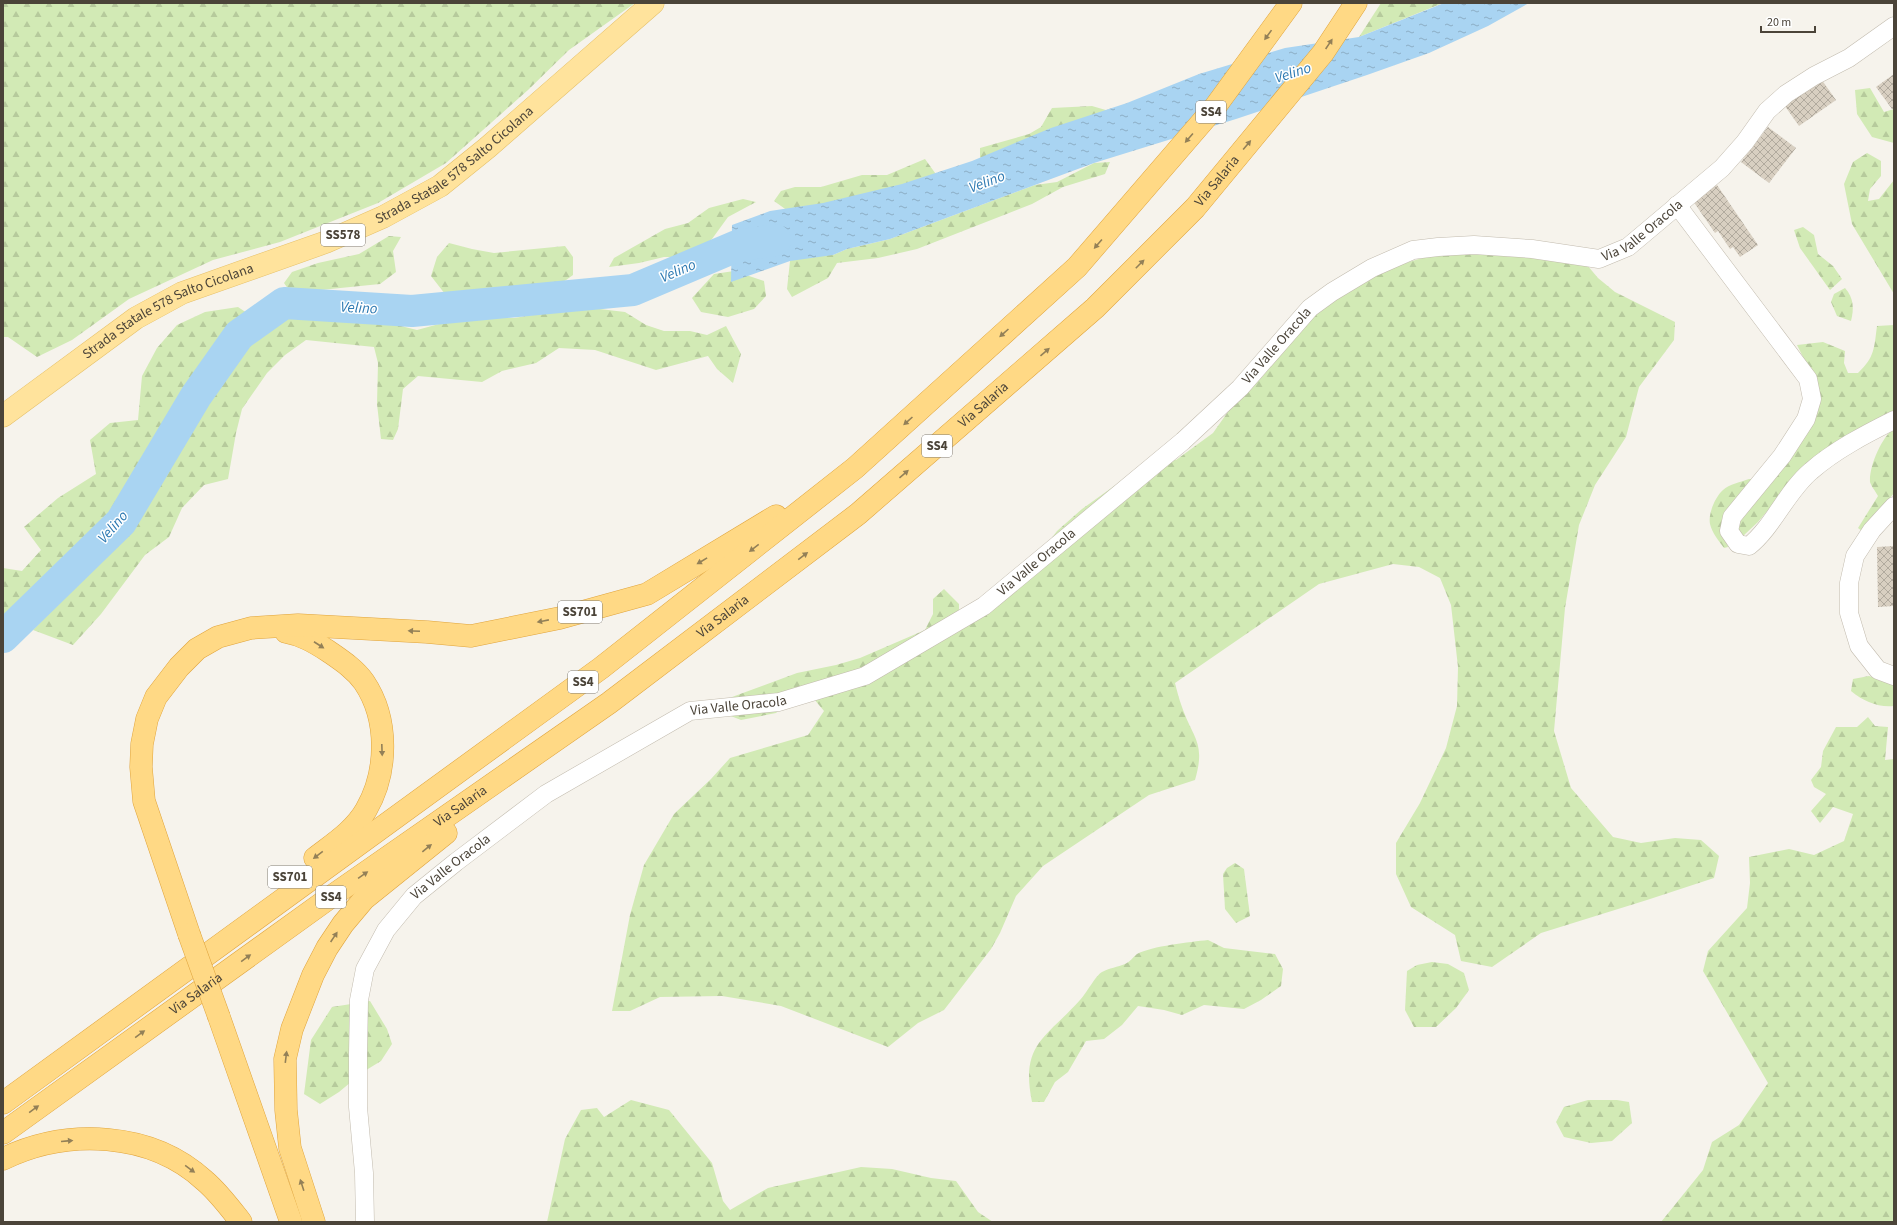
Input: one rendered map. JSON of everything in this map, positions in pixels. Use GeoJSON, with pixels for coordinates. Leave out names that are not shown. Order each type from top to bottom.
{"type":"FeatureCollection","features":[{"type":"Feature","properties":{"kind":"highway","name":"Via Salaria"},"geometry":{"type":"LineString","coordinates":[[10,1098],[601,668],[855,468],[1077,267],[1215,107],[1291,3]]}},
{"type":"Feature","properties":{"kind":"highway","name":"Via Salaria"},"geometry":{"type":"LineString","coordinates":[[3,1133],[326,901],[609,703],[858,514],[1095,308],[1195,208],[1323,53],[1356,3]]}},
{"type":"Feature","properties":{"kind":"highway","name":"SS701"},"geometry":{"type":"LineString","coordinates":[[291,1222],[189,934],[144,801],[141,767],[142,744],[147,719],[156,697],[179,667],[197,649],[218,637],[251,628],[270,628],[298,625],[471,636],[560,618],[647,594],[855,468]]}},
{"type":"Feature","properties":{"kind":"highway","name":"SS701"},"geometry":{"type":"LineString","coordinates":[[10,1098],[138,994],[349,832],[365,812],[376,790],[382,765],[381,735],[377,706],[364,682],[347,663],[312,640],[295,633],[270,628]]}},
{"type":"Feature","properties":{"kind":"highway"},"geometry":{"type":"LineString","coordinates":[[314,1222],[290,1148],[286,1110],[285,1059],[292,1029],[301,1002],[327,948],[343,924],[364,898],[609,703]]}},
{"type":"Feature","properties":{"kind":"highway"},"geometry":{"type":"LineString","coordinates":[[3,1159],[22,1150],[57,1142],[92,1139],[119,1140],[153,1149],[180,1162],[205,1180],[225,1201],[241,1222]]}},
{"type":"Feature","properties":{"kind":"main road","name":"Strada Statale 578 Salto Cicolana"},"geometry":{"type":"LineString","coordinates":[[3,416],[136,318],[182,293],[326,242],[383,218],[440,186],[488,148],[653,3]]}},
{"type":"Feature","properties":{"kind":"street","name":"Via Valle Oracola"},"geometry":{"type":"LineString","coordinates":[[365,1222],[364,1173],[358,1108],[358,1055],[359,1000],[365,969],[386,930],[414,896],[456,862],[546,794],[690,711],[779,702],[865,676],[984,606],[1200,425],[1240,388],[1310,308],[1332,292],[1372,268],[1413,250],[1438,247],[1474,245],[1532,249],[1599,259],[1628,247],[1722,168],[1745,142],[1767,111],[1786,94],[1814,76],[1849,58],[1894,26]]}},
{"type":"Feature","properties":{"kind":"street"},"geometry":{"type":"LineString","coordinates":[[1677,205],[1808,379],[1812,399],[1806,419],[1782,456],[1732,517],[1729,530],[1738,544],[1749,546],[1760,537],[1773,516],[1810,471],[1860,438],[1894,420]]}},
{"type":"Feature","properties":{"kind":"street"},"geometry":{"type":"LineString","coordinates":[[1894,506],[1872,530],[1855,556],[1849,583],[1849,613],[1859,646],[1878,670],[1894,676]]}},
{"type":"Feature","properties":{"kind":"green space"},"geometry":{"type":"Polygon","coordinates":[[[3,3],[635,3],[569,50],[528,90],[446,163],[378,203],[280,242],[213,260],[129,299],[72,340],[37,357],[8,337],[3,337],[3,3]]]}},
{"type":"Feature","properties":{"kind":"green space"},"geometry":{"type":"Polygon","coordinates":[[[1381,3],[1443,3],[1359,37],[1381,3]]]}},
{"type":"Feature","properties":{"kind":"green space"},"geometry":{"type":"Polygon","coordinates":[[[1870,88],[1884,112],[1894,109],[1894,143],[1872,137],[1857,114],[1855,90],[1870,88]]]}},
{"type":"Feature","properties":{"kind":"green space"},"geometry":{"type":"Polygon","coordinates":[[[1092,106],[1116,113],[1002,154],[980,158],[980,148],[1029,134],[1041,127],[1052,108],[1092,106]]]}},
{"type":"Feature","properties":{"kind":"green space"},"geometry":{"type":"Polygon","coordinates":[[[1867,153],[1881,161],[1881,176],[1870,189],[1868,201],[1879,199],[1894,180],[1894,294],[1852,224],[1844,184],[1853,162],[1867,153]]]}},
{"type":"Feature","properties":{"kind":"green space"},"geometry":{"type":"Polygon","coordinates":[[[925,159],[938,177],[919,188],[788,211],[774,201],[781,191],[795,187],[821,187],[862,175],[887,175],[925,159]]]}},
{"type":"Feature","properties":{"kind":"green space"},"geometry":{"type":"Polygon","coordinates":[[[1110,162],[1105,174],[1063,187],[1032,204],[917,249],[878,258],[837,263],[828,278],[792,297],[787,289],[790,261],[806,251],[833,255],[847,249],[890,239],[1035,185],[1057,182],[1094,163],[1110,162]]]}},
{"type":"Feature","properties":{"kind":"green space"},"geometry":{"type":"Polygon","coordinates":[[[743,199],[756,202],[728,217],[712,239],[689,257],[664,257],[639,263],[609,267],[614,258],[665,229],[688,223],[709,208],[743,199]]]}},
{"type":"Feature","properties":{"kind":"green space"},"geometry":{"type":"Polygon","coordinates":[[[1803,227],[1814,235],[1818,254],[1833,266],[1842,279],[1830,290],[1800,248],[1794,230],[1803,227]]]}},
{"type":"Feature","properties":{"kind":"green space"},"geometry":{"type":"Polygon","coordinates":[[[389,236],[401,237],[393,251],[396,272],[380,284],[291,293],[284,283],[292,272],[318,263],[359,254],[389,236]]]}},
{"type":"Feature","properties":{"kind":"green space"},"geometry":{"type":"Polygon","coordinates":[[[449,243],[494,253],[565,246],[573,257],[573,275],[544,294],[521,299],[445,294],[431,276],[437,257],[449,243]]]}},
{"type":"Feature","properties":{"kind":"green space"},"geometry":{"type":"Polygon","coordinates":[[[1571,246],[1598,278],[1615,292],[1675,322],[1674,340],[1639,387],[1626,437],[1595,485],[1579,525],[1565,608],[1554,731],[1571,788],[1613,837],[1641,843],[1675,838],[1701,840],[1719,856],[1714,878],[1541,933],[1492,967],[1461,961],[1455,935],[1411,907],[1396,874],[1396,843],[1420,803],[1446,748],[1457,706],[1458,667],[1451,605],[1440,578],[1419,567],[1393,564],[1319,584],[1175,683],[1186,718],[1197,741],[1199,749],[1198,767],[1195,780],[1149,795],[1043,866],[1016,896],[1000,933],[991,949],[944,1010],[918,1023],[888,1047],[781,1006],[722,996],[660,997],[630,1011],[612,1011],[630,915],[644,865],[674,814],[711,779],[730,758],[808,735],[824,711],[814,699],[795,695],[776,713],[741,720],[718,711],[732,697],[797,673],[836,665],[860,658],[925,630],[933,614],[933,599],[944,589],[959,604],[959,617],[1028,569],[1057,531],[1082,509],[1156,456],[1176,460],[1213,433],[1237,399],[1263,376],[1281,349],[1308,321],[1333,300],[1382,270],[1429,256],[1571,246]]]}},
{"type":"Feature","properties":{"kind":"green space"},"geometry":{"type":"Polygon","coordinates":[[[734,271],[764,281],[766,296],[754,309],[728,317],[701,312],[692,298],[714,274],[734,271]]]}},
{"type":"Feature","properties":{"kind":"green space"},"geometry":{"type":"Polygon","coordinates":[[[1845,288],[1852,300],[1853,312],[1851,321],[1837,316],[1831,302],[1834,294],[1845,288]]]}},
{"type":"Feature","properties":{"kind":"green space"},"geometry":{"type":"Polygon","coordinates":[[[238,307],[247,313],[205,366],[127,487],[89,539],[3,629],[3,568],[22,571],[41,550],[24,527],[58,498],[96,474],[90,440],[110,423],[138,420],[142,376],[157,348],[177,325],[205,312],[238,307]]]}},
{"type":"Feature","properties":{"kind":"green space"},"geometry":{"type":"Polygon","coordinates":[[[583,307],[625,312],[646,325],[664,331],[690,331],[707,335],[726,326],[741,354],[733,383],[717,369],[708,356],[656,370],[595,350],[559,348],[536,363],[502,371],[482,382],[418,376],[403,389],[398,429],[393,440],[381,439],[377,404],[378,363],[374,347],[306,340],[285,355],[267,373],[242,409],[228,479],[204,485],[182,508],[169,537],[145,555],[101,614],[73,645],[33,630],[73,588],[160,477],[190,425],[246,341],[276,321],[310,314],[381,321],[417,330],[461,318],[514,318],[583,307]]]}},
{"type":"Feature","properties":{"kind":"green space"},"geometry":{"type":"Polygon","coordinates":[[[1894,325],[1894,412],[1794,479],[1758,522],[1743,536],[1736,529],[1743,508],[1817,406],[1820,391],[1797,345],[1823,342],[1845,351],[1844,363],[1848,373],[1858,373],[1871,357],[1877,326],[1894,325]]]}},
{"type":"Feature","properties":{"kind":"green space"},"geometry":{"type":"Polygon","coordinates":[[[1894,428],[1894,493],[1863,532],[1858,528],[1878,496],[1870,482],[1870,475],[1874,460],[1885,438],[1894,428]]]}},
{"type":"Feature","properties":{"kind":"green space"},"geometry":{"type":"Polygon","coordinates":[[[1749,479],[1756,479],[1725,537],[1728,547],[1724,548],[1714,534],[1710,524],[1710,515],[1713,506],[1717,497],[1726,488],[1749,479]]]}},
{"type":"Feature","properties":{"kind":"green space"},"geometry":{"type":"Polygon","coordinates":[[[1869,676],[1894,685],[1894,706],[1883,706],[1871,703],[1851,691],[1853,679],[1869,676]]]}},
{"type":"Feature","properties":{"kind":"green space"},"geometry":{"type":"Polygon","coordinates":[[[1868,717],[1875,726],[1888,727],[1885,760],[1894,759],[1894,1222],[1661,1222],[1703,1170],[1712,1142],[1739,1125],[1768,1083],[1703,971],[1708,951],[1747,908],[1750,883],[1749,857],[1789,849],[1814,855],[1844,841],[1853,814],[1833,807],[1820,823],[1811,811],[1826,794],[1814,787],[1811,780],[1821,767],[1823,751],[1836,727],[1857,727],[1868,717]]]}},
{"type":"Feature","properties":{"kind":"green space"},"geometry":{"type":"Polygon","coordinates":[[[1235,863],[1244,869],[1250,916],[1236,923],[1225,909],[1223,874],[1227,868],[1235,863]]]}},
{"type":"Feature","properties":{"kind":"green space"},"geometry":{"type":"Polygon","coordinates":[[[1208,940],[1224,948],[1275,954],[1283,969],[1281,986],[1261,1000],[1244,1009],[1204,1005],[1182,1015],[1164,1010],[1138,1006],[1122,1025],[1104,1039],[1086,1041],[1068,1072],[1055,1082],[1044,1102],[1032,1102],[1029,1083],[1033,1054],[1047,1034],[1080,1000],[1102,972],[1127,963],[1137,954],[1144,951],[1171,945],[1208,940]]]}},
{"type":"Feature","properties":{"kind":"green space"},"geometry":{"type":"Polygon","coordinates":[[[1432,962],[1448,964],[1464,973],[1469,990],[1456,1008],[1436,1027],[1414,1027],[1405,1010],[1407,971],[1417,965],[1432,962]]]}},
{"type":"Feature","properties":{"kind":"green space"},"geometry":{"type":"Polygon","coordinates":[[[370,1001],[387,1029],[392,1044],[381,1061],[363,1072],[339,1092],[320,1104],[304,1094],[311,1040],[332,1007],[370,1001]]]}},
{"type":"Feature","properties":{"kind":"green space"},"geometry":{"type":"Polygon","coordinates":[[[631,1100],[669,1110],[712,1163],[723,1201],[730,1210],[768,1188],[861,1167],[892,1169],[931,1178],[956,1181],[978,1212],[993,1222],[547,1222],[565,1139],[581,1110],[597,1108],[604,1117],[631,1100]]]}},
{"type":"Feature","properties":{"kind":"green space"},"geometry":{"type":"Polygon","coordinates":[[[1588,1100],[1617,1100],[1629,1102],[1632,1123],[1612,1141],[1591,1143],[1564,1137],[1556,1122],[1564,1107],[1588,1100]]]}},
{"type":"Feature","properties":{"kind":"water"},"geometry":{"type":"Polygon","coordinates":[[[1444,3],[1529,3],[1488,26],[1429,53],[1367,75],[1236,119],[1094,163],[890,239],[847,249],[833,255],[790,261],[731,282],[732,225],[770,211],[823,203],[902,184],[972,161],[1051,128],[1127,103],[1199,74],[1285,48],[1359,37],[1444,3]]]}},
{"type":"Feature","properties":{"kind":"building"},"geometry":{"type":"Polygon","coordinates":[[[1894,74],[1894,108],[1892,109],[1876,87],[1894,74]]]}},
{"type":"Feature","properties":{"kind":"building"},"geometry":{"type":"Polygon","coordinates":[[[1819,76],[1836,100],[1799,126],[1782,102],[1819,76]]]}},
{"type":"Feature","properties":{"kind":"building"},"geometry":{"type":"Polygon","coordinates":[[[1768,127],[1796,148],[1769,183],[1741,162],[1768,127]]]}},
{"type":"Feature","properties":{"kind":"building"},"geometry":{"type":"Polygon","coordinates":[[[1717,185],[1758,245],[1740,257],[1733,247],[1730,249],[1718,231],[1715,233],[1693,201],[1717,185]]]}},
{"type":"Feature","properties":{"kind":"building"},"geometry":{"type":"Polygon","coordinates":[[[1894,546],[1894,606],[1878,607],[1877,547],[1894,546]]]}},
{"type":"Feature","properties":{"kind":"waterway","name":"Velino"},"geometry":{"type":"LineString","coordinates":[[3,637],[121,522],[196,396],[239,335],[284,303],[412,311],[633,290],[737,246],[775,240]]}}]}
